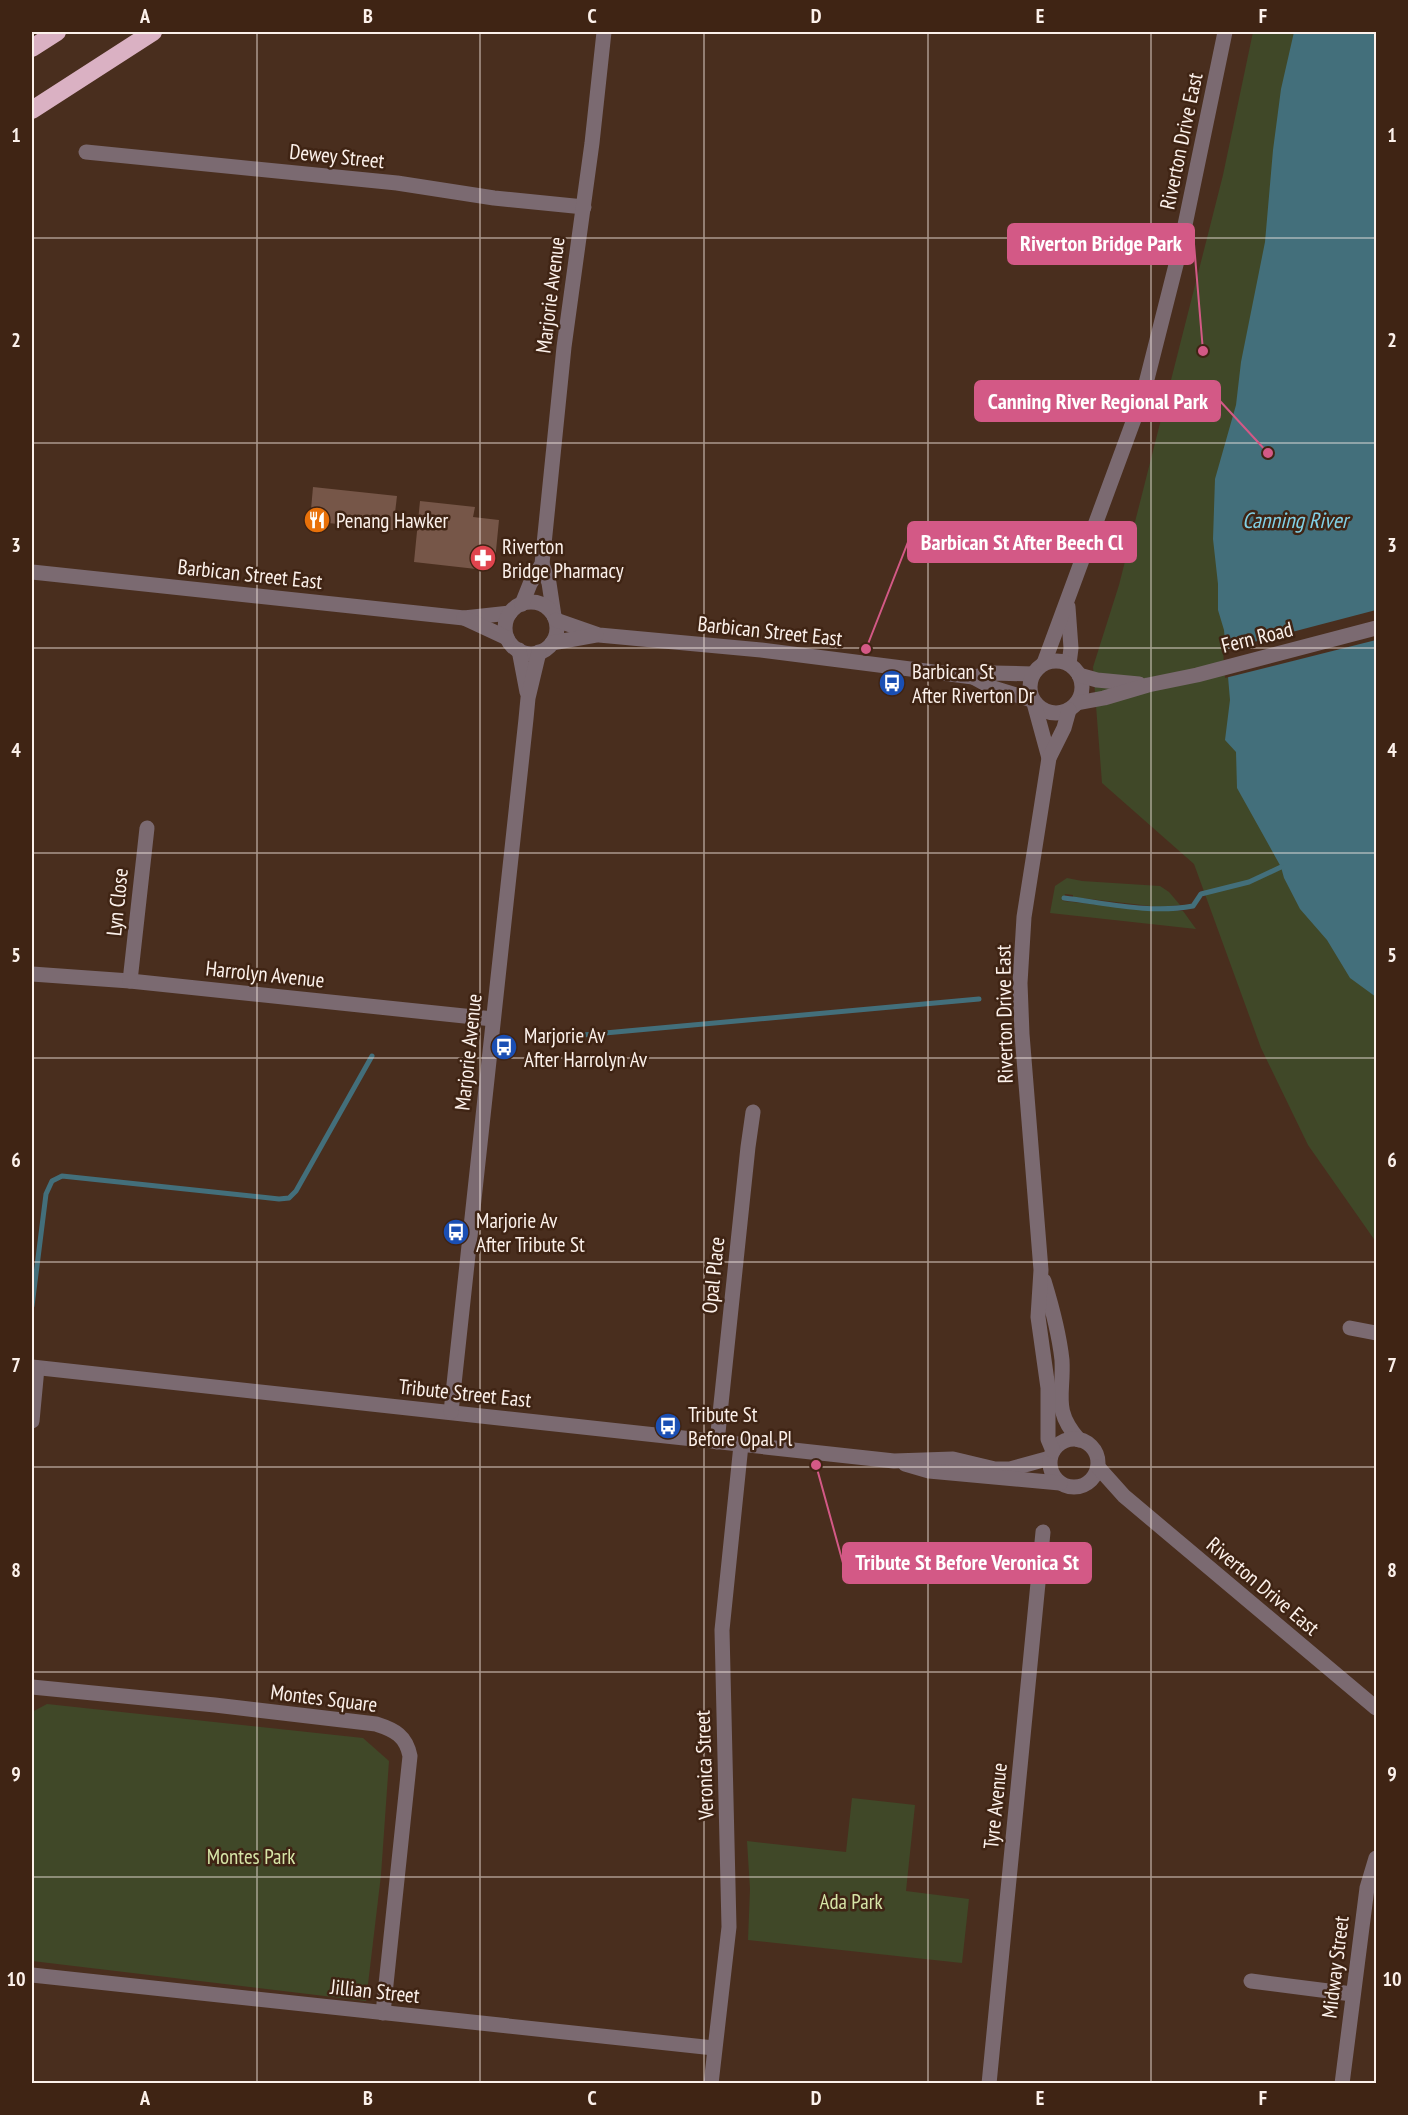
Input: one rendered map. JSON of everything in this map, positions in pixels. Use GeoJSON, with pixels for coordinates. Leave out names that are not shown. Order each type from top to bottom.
{"type":"FeatureCollection","features":[{"type":"Feature","properties":{"kind":"highway"},"geometry":{"type":"LineString","coordinates":[[32,48],[57,32]]}},
{"type":"Feature","properties":{"kind":"highway"},"geometry":{"type":"LineString","coordinates":[[32,110],[153,32]]}},
{"type":"Feature","properties":{"kind":"street","name":"Marjorie Avenue"},"geometry":{"type":"LineString","coordinates":[[451,1412],[528,698],[545,648],[556,636],[549,584],[542,564],[564,347],[584,207],[604,32]]}},
{"type":"Feature","properties":{"kind":"street","name":"Riverton Drive East"},"geometry":{"type":"LineString","coordinates":[[1049,758],[1029,682],[1033,674],[1044,663],[1143,395],[1180,249],[1225,32]]}},
{"type":"Feature","properties":{"kind":"street","name":"Dewey Street"},"geometry":{"type":"LineString","coordinates":[[86,152],[385,182],[504,199],[584,207]]}},
{"type":"Feature","properties":{"kind":"street","name":"Marjorie Avenue"},"geometry":{"type":"LineString","coordinates":[[507,638],[505,625],[542,564]]}},
{"type":"Feature","properties":{"kind":"street","name":"Barbican Street East"},"geometry":{"type":"LineString","coordinates":[[32,572],[464,618],[516,608]]}},
{"type":"Feature","properties":{"kind":"street","name":"Riverton Drive East"},"geometry":{"type":"LineString","coordinates":[[1068,601],[1074,670],[1082,689],[1049,758],[1024,917],[1020,983],[1041,1270],[1038,1317],[1048,1388],[1048,1439],[1052,1455],[1051,1472],[1060,1483],[1074,1488],[1086,1485],[1124,1496]]}},
{"type":"Feature","properties":{"kind":"street"},"geometry":{"type":"LineString","coordinates":[[516,608],[529,602],[543,605],[555,618]]}},
{"type":"Feature","properties":{"kind":"street","name":"Barbican Street East"},"geometry":{"type":"LineString","coordinates":[[464,618],[507,638]]}},
{"type":"Feature","properties":{"kind":"street","name":"Barbican Street East"},"geometry":{"type":"LineString","coordinates":[[555,618],[599,634],[761,650],[973,677],[993,673],[1033,674]]}},
{"type":"Feature","properties":{"kind":"street","name":"Fern Road"},"geometry":{"type":"LineString","coordinates":[[1073,706],[1377,628]]}},
{"type":"Feature","properties":{"kind":"street","name":"Barbican Street East"},"geometry":{"type":"LineString","coordinates":[[545,648],[599,634]]}},
{"type":"Feature","properties":{"kind":"street"},"geometry":{"type":"LineString","coordinates":[[507,638],[525,653],[545,648]]}},
{"type":"Feature","properties":{"kind":"street","name":"Marjorie Avenue"},"geometry":{"type":"LineString","coordinates":[[519,650],[528,698]]}},
{"type":"Feature","properties":{"kind":"street"},"geometry":{"type":"LineString","coordinates":[[1044,663],[1061,662],[1074,670]]}},
{"type":"Feature","properties":{"kind":"street","name":"Fern Road"},"geometry":{"type":"LineString","coordinates":[[1074,670],[1096,680],[1148,685]]}},
{"type":"Feature","properties":{"kind":"street","name":"Barbican Street East"},"geometry":{"type":"LineString","coordinates":[[973,677],[993,688],[1033,701]]}},
{"type":"Feature","properties":{"kind":"street"},"geometry":{"type":"LineString","coordinates":[[1033,701],[1046,712],[1054,714],[1073,706]]}},
{"type":"Feature","properties":{"kind":"street","name":"Lyn Close"},"geometry":{"type":"LineString","coordinates":[[130,981],[147,828]]}},
{"type":"Feature","properties":{"kind":"street","name":"Harrolyn Avenue"},"geometry":{"type":"LineString","coordinates":[[32,974],[130,981],[493,1019]]}},
{"type":"Feature","properties":{"kind":"street","name":"Opal Place"},"geometry":{"type":"LineString","coordinates":[[717,1442],[753,1112]]}},
{"type":"Feature","properties":{"kind":"street","name":"Riverton Drive East"},"geometry":{"type":"LineString","coordinates":[[1041,1270],[1056,1319],[1062,1362],[1060,1402],[1067,1426],[1079,1440],[1092,1447],[1098,1460],[1098,1467],[1124,1496],[1377,1708]]}},
{"type":"Feature","properties":{"kind":"street"},"geometry":{"type":"LineString","coordinates":[[1350,1329],[1377,1333]]}},
{"type":"Feature","properties":{"kind":"street"},"geometry":{"type":"LineString","coordinates":[[32,1421],[34,1368]]}},
{"type":"Feature","properties":{"kind":"street","name":"Tribute Street East"},"geometry":{"type":"LineString","coordinates":[[34,1368],[894,1461],[953,1459],[995,1469],[1010,1469],[1052,1455]]}},
{"type":"Feature","properties":{"kind":"street"},"geometry":{"type":"LineString","coordinates":[[1052,1455],[1064,1441],[1079,1440]]}},
{"type":"Feature","properties":{"kind":"street","name":"Veronica Street"},"geometry":{"type":"LineString","coordinates":[[711,2084],[729,1927],[722,1630],[741,1445]]}},
{"type":"Feature","properties":{"kind":"street","name":"Tribute Street East"},"geometry":{"type":"LineString","coordinates":[[894,1461],[929,1471],[1060,1483]]}},
{"type":"Feature","properties":{"kind":"street"},"geometry":{"type":"LineString","coordinates":[[1086,1485],[1096,1474],[1098,1467]]}},
{"type":"Feature","properties":{"kind":"street","name":"Tyre Avenue"},"geometry":{"type":"LineString","coordinates":[[989,2084],[1043,1532]]}},
{"type":"Feature","properties":{"kind":"street","name":"Montes Square"},"geometry":{"type":"LineString","coordinates":[[32,1687],[376,1724],[392,1729],[402,1737],[408,1745],[410,1756],[383,2013]]}},
{"type":"Feature","properties":{"kind":"street","name":"Midway Street"},"geometry":{"type":"LineString","coordinates":[[1342,2084],[1367,1888],[1377,1858]]}},
{"type":"Feature","properties":{"kind":"street","name":"Jillian Street"},"geometry":{"type":"LineString","coordinates":[[32,1975],[714,2048]]}},
{"type":"Feature","properties":{"kind":"street"},"geometry":{"type":"LineString","coordinates":[[1251,1981],[1353,1994]]}},
{"type":"Feature","properties":{"kind":"green space"},"geometry":{"type":"Polygon","coordinates":[[[1253,32],[1376,32],[1376,1242],[1308,1145],[1261,1048],[1194,864],[1102,783],[1093,667],[1119,585],[1223,175],[1253,32]]]}},
{"type":"Feature","properties":{"kind":"green space"},"geometry":{"type":"Polygon","coordinates":[[[1067,878],[1160,886],[1169,892],[1180,905],[1159,907],[1073,897],[1073,895],[1065,894],[1063,901],[1154,911],[1183,911],[1196,929],[1050,913],[1055,886],[1067,878]]]}},
{"type":"Feature","properties":{"kind":"green space","name":"Montes Park"},"geometry":{"type":"Polygon","coordinates":[[[47,1704],[363,1738],[389,1761],[381,1875],[366,2001],[32,1961],[32,1712],[47,1704]]]}},
{"type":"Feature","properties":{"kind":"green space","name":"Ada Park"},"geometry":{"type":"Polygon","coordinates":[[[852,1798],[915,1805],[906,1891],[969,1899],[962,1963],[748,1940],[750,1889],[747,1841],[846,1852],[852,1798]]]}},
{"type":"Feature","properties":{"kind":"water","name":"Canning River"},"geometry":{"type":"Polygon","coordinates":[[[1294,32],[1376,32],[1376,997],[1350,978],[1327,940],[1300,909],[1284,878],[1281,867],[1237,788],[1236,752],[1225,740],[1230,700],[1224,630],[1218,610],[1218,584],[1213,539],[1215,479],[1236,405],[1241,362],[1265,242],[1281,89],[1294,32]]]}},
{"type":"Feature","properties":{"kind":"pier"},"geometry":{"type":"Polygon","coordinates":[[[1376,610],[1376,640],[1225,678],[1223,650],[1376,610]]]}},
{"type":"Feature","properties":{"kind":"building"},"geometry":{"type":"Polygon","coordinates":[[[313,487],[397,496],[393,530],[310,521],[313,487]]]}},
{"type":"Feature","properties":{"kind":"building"},"geometry":{"type":"Polygon","coordinates":[[[420,501],[475,507],[473,517],[499,520],[495,561],[485,570],[414,562],[420,501]]]}},
{"type":"Feature","properties":{"kind":"waterway"},"geometry":{"type":"LineString","coordinates":[[1064,898],[1144,908],[1193,906],[1201,894],[1249,882],[1281,867]]}},
{"type":"Feature","properties":{"kind":"waterway"},"geometry":{"type":"LineString","coordinates":[[539,1039],[979,999]]}},
{"type":"Feature","properties":{"kind":"waterway"},"geometry":{"type":"LineString","coordinates":[[32,1306],[46,1194],[52,1181],[62,1176],[279,1199],[289,1198],[296,1191],[372,1056]]}},
{"type":"Feature","properties":{"kind":"place","name":"Riverton Bridge Park"},"geometry":{"type":"Point","coordinates":[1203,351]}},
{"type":"Feature","properties":{"kind":"place","name":"Canning River Regional Park"},"geometry":{"type":"Point","coordinates":[1268,453]}},
{"type":"Feature","properties":{"kind":"place","name":"Penang Hawker"},"geometry":{"type":"Point","coordinates":[317,520]}},
{"type":"Feature","properties":{"kind":"place","name":"Riverton Bridge Pharmacy"},"geometry":{"type":"Point","coordinates":[483,558]}},
{"type":"Feature","properties":{"kind":"place","name":"Barbican St After Beech Cl"},"geometry":{"type":"Point","coordinates":[866,649]}},
{"type":"Feature","properties":{"kind":"place","name":"Barbican St After Riverton Dr"},"geometry":{"type":"Point","coordinates":[892,683]}},
{"type":"Feature","properties":{"kind":"place","name":"Marjorie Av After Harrolyn Av"},"geometry":{"type":"Point","coordinates":[504,1047]}},
{"type":"Feature","properties":{"kind":"place","name":"Marjorie Av After Tribute St"},"geometry":{"type":"Point","coordinates":[456,1232]}},
{"type":"Feature","properties":{"kind":"place","name":"Tribute St Before Opal Pl"},"geometry":{"type":"Point","coordinates":[668,1426]}},
{"type":"Feature","properties":{"kind":"place","name":"Tribute St Before Veronica St"},"geometry":{"type":"Point","coordinates":[816,1465]}}]}
